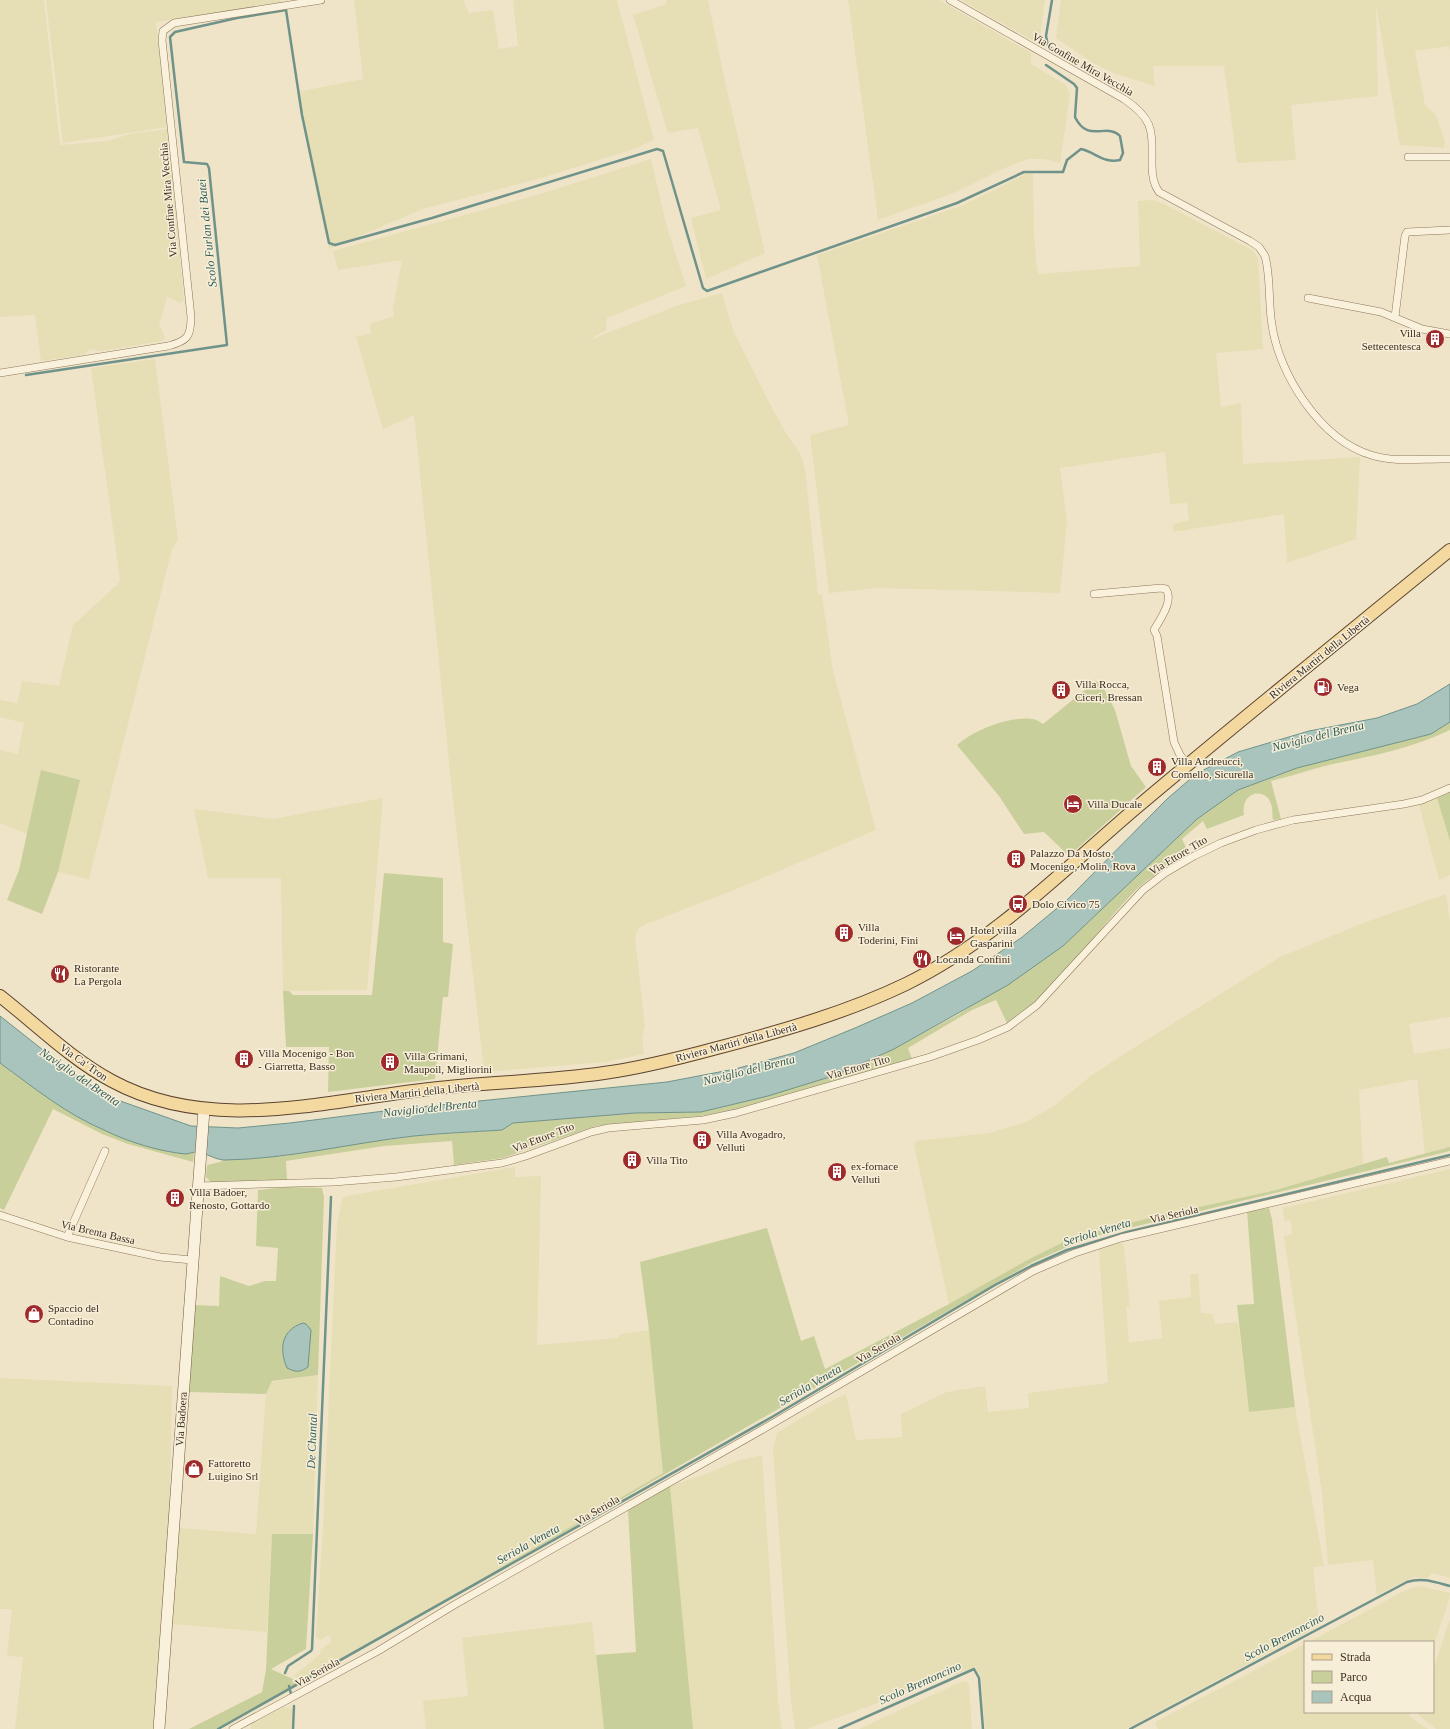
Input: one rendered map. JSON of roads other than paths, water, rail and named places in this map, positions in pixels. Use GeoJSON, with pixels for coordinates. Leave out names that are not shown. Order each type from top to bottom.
{"type":"FeatureCollection","features":[{"type":"Feature","properties":{"kind":"main road","name":"Riviera Martiri della Libertà"},"geometry":{"type":"LineString","coordinates":[[204,1110],[266,1110],[442,1087],[602,1074],[645,1066],[706,1051],[823,1017],[901,986],[956,956],[1026,906],[1188,765],[1450,550]]}},
{"type":"Feature","properties":{"kind":"main road","name":"Via Ca' Tron"},"geometry":{"type":"LineString","coordinates":[[0,996],[69,1053],[114,1082],[146,1096],[168,1103],[204,1110]]}},
{"type":"Feature","properties":{"kind":"main road","name":"Via Badoera"},"geometry":{"type":"LineString","coordinates":[[159,1729],[204,1110]]}},
{"type":"Feature","properties":{"kind":"street","name":"Via Confine Mira Vecchia"},"geometry":{"type":"LineString","coordinates":[[0,373],[168,346],[178,344],[188,337],[191,329],[191,317],[174,143],[162,40],[163,31],[174,23],[321,0]]}},
{"type":"Feature","properties":{"kind":"street","name":"Via Confine Mira Vecchia"},"geometry":{"type":"LineString","coordinates":[[950,0],[1124,99],[1142,114],[1152,131],[1153,179],[1159,192],[1250,241],[1259,247],[1265,256],[1272,325],[1280,355],[1295,390],[1328,428],[1353,447],[1372,455],[1391,458],[1450,458]]}},
{"type":"Feature","properties":{"kind":"street"},"geometry":{"type":"LineString","coordinates":[[1408,157],[1450,157]]}},
{"type":"Feature","properties":{"kind":"street"},"geometry":{"type":"LineString","coordinates":[[1395,317],[1405,236],[1411,231],[1450,230]]}},
{"type":"Feature","properties":{"kind":"street"},"geometry":{"type":"LineString","coordinates":[[1308,298],[1381,312],[1422,329],[1450,334]]}},
{"type":"Feature","properties":{"kind":"street"},"geometry":{"type":"LineString","coordinates":[[1094,594],[1166,589],[1169,600],[1154,630],[1157,636],[1174,742],[1180,755],[1188,765]]}},
{"type":"Feature","properties":{"kind":"street","name":"Via Ettore Tito"},"geometry":{"type":"LineString","coordinates":[[198,1186],[334,1182],[396,1177],[502,1163],[526,1156],[591,1132],[608,1128],[703,1120],[736,1113],[930,1057],[978,1040],[1008,1027],[1037,1005],[1143,890],[1165,873],[1194,856],[1221,843],[1256,830],[1293,820],[1404,804],[1450,788]]}},
{"type":"Feature","properties":{"kind":"street"},"geometry":{"type":"LineString","coordinates":[[67,1237],[105,1151]]}},
{"type":"Feature","properties":{"kind":"street","name":"Via Seriola"},"geometry":{"type":"LineString","coordinates":[[233,1729],[378,1651],[461,1601],[765,1428],[993,1293],[1054,1261],[1121,1238],[1450,1161]]}},
{"type":"Feature","properties":{"kind":"street","name":"Via Brenta Bassa"},"geometry":{"type":"LineString","coordinates":[[0,1215],[67,1237],[160,1257],[192,1260]]}},
{"type":"Feature","properties":{"kind":"water","name":"Naviglio del Brenta"},"geometry":{"type":"Polygon","coordinates":[[[1450,684],[1450,722],[1431,734],[1297,768],[1238,790],[1197,819],[1063,946],[1008,985],[894,1049],[836,1075],[768,1096],[701,1112],[635,1113],[513,1123],[502,1130],[414,1136],[273,1157],[225,1160],[197,1152],[185,1154],[164,1151],[113,1134],[90,1124],[63,1108],[37,1091],[0,1063],[0,1016],[67,1069],[109,1097],[191,1126],[238,1128],[400,1109],[667,1082],[735,1069],[794,1053],[855,1028],[912,1003],[972,971],[1021,938],[1067,900],[1167,799],[1196,774],[1238,752],[1309,731],[1377,718],[1417,704],[1450,684]]]}},
{"type":"Feature","properties":{"kind":"water"},"geometry":{"type":"Polygon","coordinates":[[[303,1323],[306,1324],[311,1330],[308,1367],[300,1371],[295,1371],[287,1368],[284,1361],[284,1341],[290,1330],[303,1323]]]}},
{"type":"Feature","properties":{"kind":"waterway"},"geometry":{"type":"LineString","coordinates":[[1052,0],[1046,36],[1048,46],[1055,51]]}},
{"type":"Feature","properties":{"kind":"waterway"},"geometry":{"type":"LineString","coordinates":[[286,10],[302,115],[329,243],[335,245],[432,218],[657,149],[663,151],[703,288],[707,291],[957,203],[1024,172],[1063,172],[1067,160],[1081,149],[1104,159],[1114,161],[1120,160],[1123,153],[1120,136],[1115,132],[1092,131],[1080,125],[1075,117],[1077,88],[1074,84],[1046,65]]}},
{"type":"Feature","properties":{"kind":"waterway","name":"Scolo Furlan dei Batei"},"geometry":{"type":"LineString","coordinates":[[26,375],[227,345],[209,168],[207,164],[184,162],[170,37],[175,32],[237,18],[286,10]]}},
{"type":"Feature","properties":{"kind":"waterway","name":"Seriola Veneta"},"geometry":{"type":"LineString","coordinates":[[218,1729],[772,1417],[995,1285],[1031,1266],[1067,1250],[1127,1232],[1450,1155]]}},
{"type":"Feature","properties":{"kind":"waterway","name":"De Chantal"},"geometry":{"type":"LineString","coordinates":[[285,1673],[288,1666],[312,1649],[331,1197]]}},
{"type":"Feature","properties":{"kind":"waterway","name":"Scolo Brentoncino"},"geometry":{"type":"LineString","coordinates":[[1130,1729],[1407,1582],[1423,1580],[1450,1586]]}},
{"type":"Feature","properties":{"kind":"waterway","name":"Scolo Brentoncino"},"geometry":{"type":"LineString","coordinates":[[839,1729],[974,1669],[979,1678],[983,1729]]}},
{"type":"Feature","properties":{"kind":"waterway","name":"Scolo Brentoncino"},"geometry":{"type":"LineString","coordinates":[[289,1686],[291,1694]]}},
{"type":"Feature","properties":{"kind":"waterway","name":"Scolo Brentoncino"},"geometry":{"type":"LineString","coordinates":[[293,1729],[294,1706]]}},
{"type":"Feature","properties":{"kind":"place","name":"Villa Settecentesca"},"geometry":{"type":"Point","coordinates":[1435,339]}},
{"type":"Feature","properties":{"kind":"place","name":"Vega"},"geometry":{"type":"Point","coordinates":[1323,687]}},
{"type":"Feature","properties":{"kind":"place","name":"Villa Rocca, Ciceri, Bressan"},"geometry":{"type":"Point","coordinates":[1061,690]}},
{"type":"Feature","properties":{"kind":"place","name":"Villa Andreucci, Comello, Sicurella"},"geometry":{"type":"Point","coordinates":[1157,767]}},
{"type":"Feature","properties":{"kind":"place","name":"Villa Ducale"},"geometry":{"type":"Point","coordinates":[1073,804]}},
{"type":"Feature","properties":{"kind":"place","name":"Palazzo Da Mosto, Mocenigo, Molin, Rova"},"geometry":{"type":"Point","coordinates":[1016,859]}},
{"type":"Feature","properties":{"kind":"place","name":"Dolo Civico 75"},"geometry":{"type":"Point","coordinates":[1018,904]}},
{"type":"Feature","properties":{"kind":"place","name":"Villa Toderini, Fini"},"geometry":{"type":"Point","coordinates":[844,933]}},
{"type":"Feature","properties":{"kind":"place","name":"Hotel villa Gasparini"},"geometry":{"type":"Point","coordinates":[956,936]}},
{"type":"Feature","properties":{"kind":"place","name":"Locanda Confini"},"geometry":{"type":"Point","coordinates":[922,959]}},
{"type":"Feature","properties":{"kind":"place","name":"Ristorante La Pergola"},"geometry":{"type":"Point","coordinates":[60,974]}},
{"type":"Feature","properties":{"kind":"place","name":"Villa Mocenigo - Bon - Giarretta, Basso"},"geometry":{"type":"Point","coordinates":[244,1059]}},
{"type":"Feature","properties":{"kind":"place","name":"Villa Grimani, Maupoil, Migliorini"},"geometry":{"type":"Point","coordinates":[390,1062]}},
{"type":"Feature","properties":{"kind":"place","name":"Villa Avogadro, Velluti"},"geometry":{"type":"Point","coordinates":[702,1140]}},
{"type":"Feature","properties":{"kind":"place","name":"Villa Tito"},"geometry":{"type":"Point","coordinates":[632,1160]}},
{"type":"Feature","properties":{"kind":"place","name":"ex-fornace Velluti"},"geometry":{"type":"Point","coordinates":[837,1172]}},
{"type":"Feature","properties":{"kind":"place","name":"Villa Badoer, Renosto, Gottardo"},"geometry":{"type":"Point","coordinates":[175,1198]}},
{"type":"Feature","properties":{"kind":"place","name":"Spaccio del Contadino"},"geometry":{"type":"Point","coordinates":[34,1314]}},
{"type":"Feature","properties":{"kind":"place","name":"Fattoretto Luigino Srl"},"geometry":{"type":"Point","coordinates":[194,1469]}}]}
